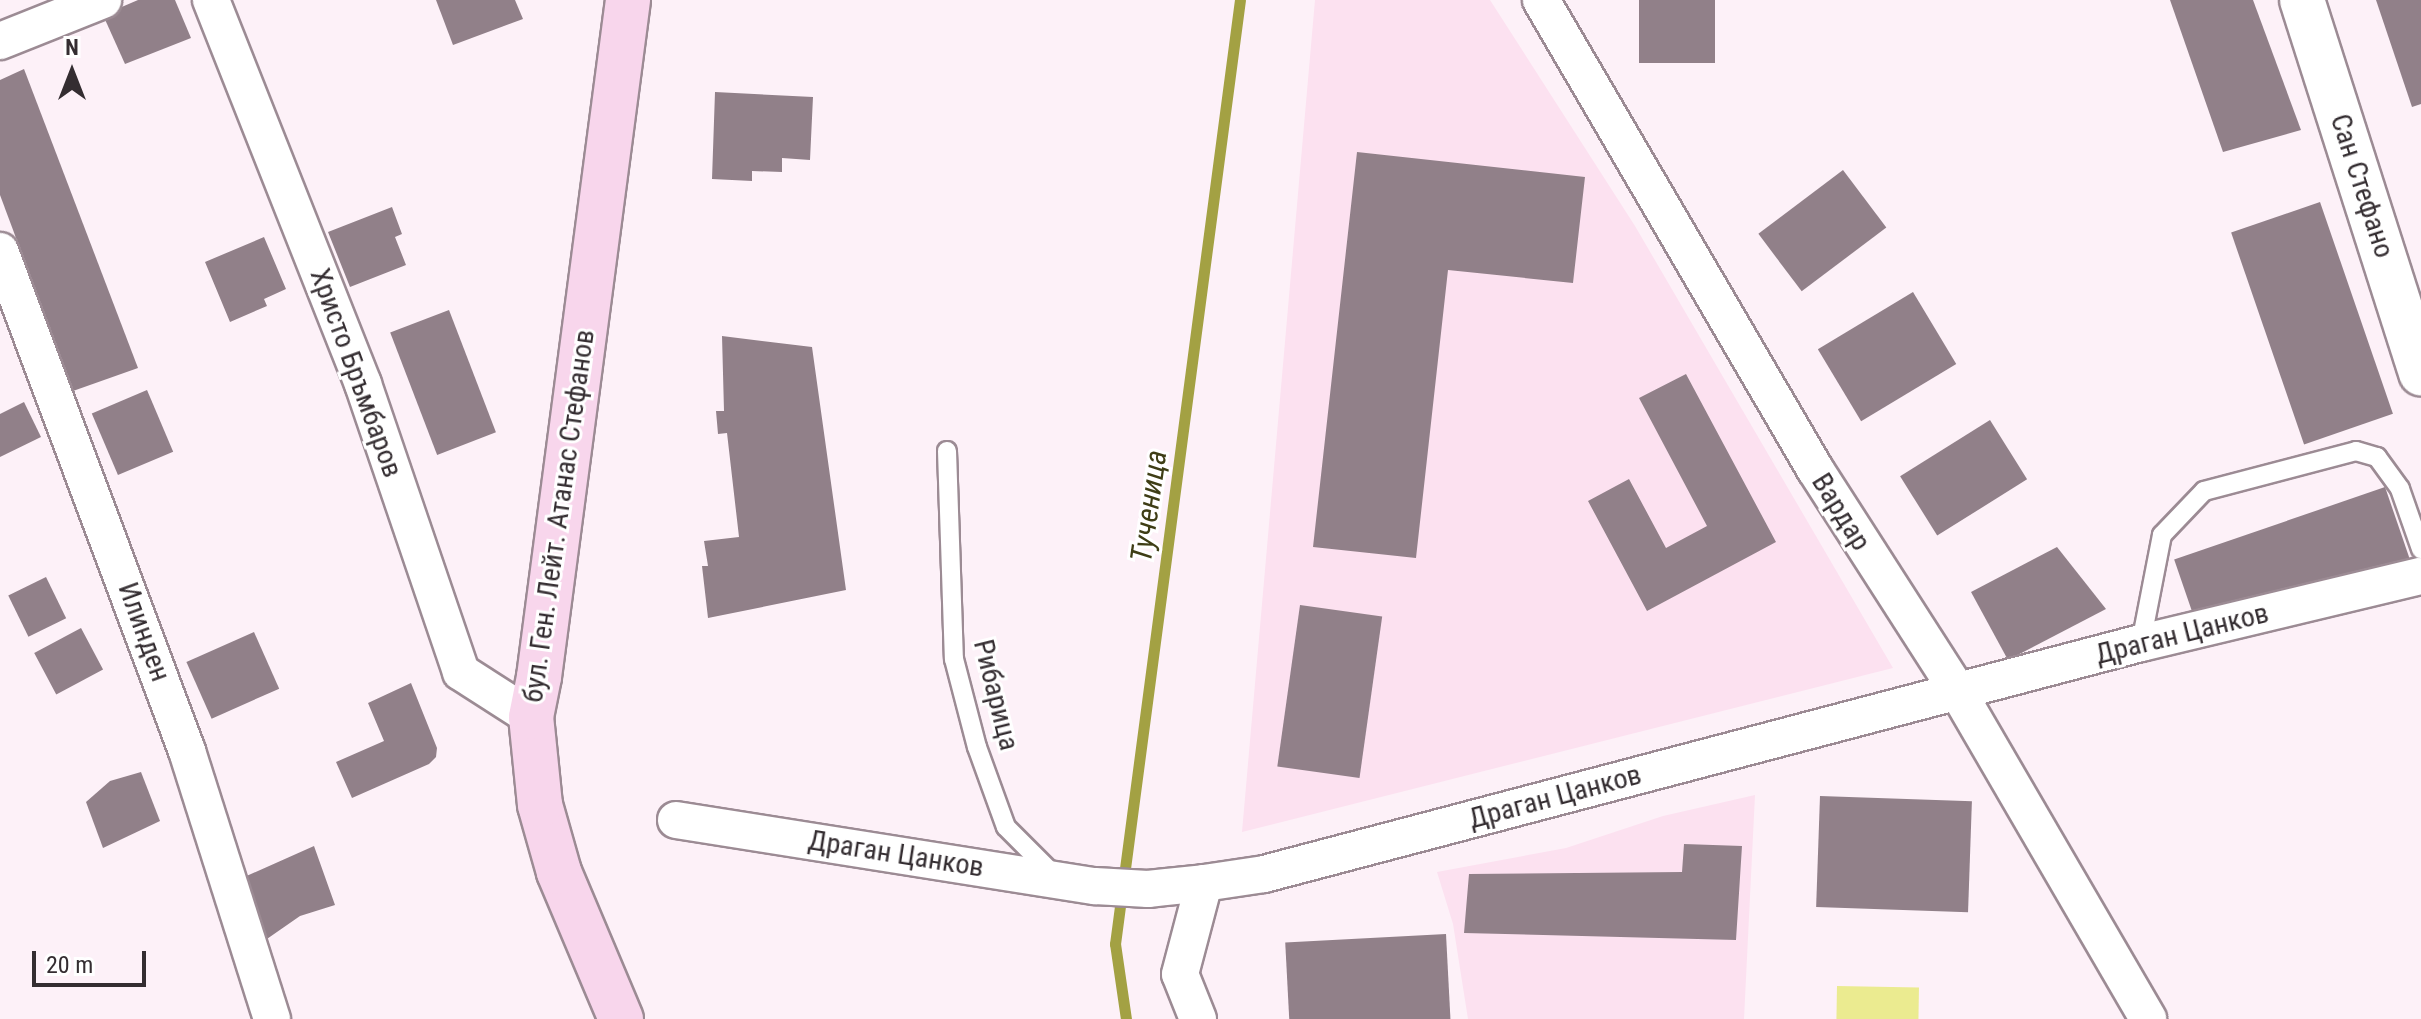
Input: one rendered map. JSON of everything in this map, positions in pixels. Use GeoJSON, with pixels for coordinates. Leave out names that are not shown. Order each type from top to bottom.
{"type":"FeatureCollection","features":[{"type":"Feature","properties":{"kind":"main road","name":"бул. Ген. Лейт. Атанас Стефанов"},"geometry":{"type":"LineString","coordinates":[[621,1019],[559,872],[540,805],[531,717],[539,677],[628,0]]}},
{"type":"Feature","properties":{"kind":"street"},"geometry":{"type":"LineString","coordinates":[[0,41],[103,0]]}},
{"type":"Feature","properties":{"kind":"street","name":"Христо Бръмбаров"},"geometry":{"type":"LineString","coordinates":[[211,0],[363,384],[461,672],[531,717]]}},
{"type":"Feature","properties":{"kind":"street","name":"Вардар"},"geometry":{"type":"LineString","coordinates":[[1541,0],[1815,469],[1958,692],[2148,1019]]}},
{"type":"Feature","properties":{"kind":"street","name":"Сан Стефано"},"geometry":{"type":"LineString","coordinates":[[2302,0],[2421,373]]}},
{"type":"Feature","properties":{"kind":"street","name":"Илинден"},"geometry":{"type":"LineString","coordinates":[[0,251],[157,666],[272,1019]]}},
{"type":"Feature","properties":{"kind":"street","name":"Драган Цанков"},"geometry":{"type":"LineString","coordinates":[[676,820],[1097,886],[1148,889],[1204,883],[1264,874],[2141,643],[2421,576]]}},
{"type":"Feature","properties":{"kind":"street"},"geometry":{"type":"LineString","coordinates":[[1198,1019],[1180,974],[1204,883]]}},
{"type":"Feature","properties":{"kind":"lane","name":"Рибарица"},"geometry":{"type":"LineString","coordinates":[[947,451],[954,659],[977,747],[1006,827],[1058,879]]}},
{"type":"Feature","properties":{"kind":"lane"},"geometry":{"type":"LineString","coordinates":[[2141,643],[2162,535],[2204,491],[2356,451],[2377,457],[2400,489],[2421,549]]}},
{"type":"Feature","properties":{"kind":"shaded area"},"geometry":{"type":"Polygon","coordinates":[[[1315,0],[1490,0],[1635,226],[1893,668],[1242,832],[1315,0]]]}},
{"type":"Feature","properties":{"kind":"shaded area"},"geometry":{"type":"Polygon","coordinates":[[[1755,795],[1744,1019],[1468,1019],[1453,924],[1437,872],[1566,848],[1663,816],[1755,795]]]}},
{"type":"Feature","properties":{"kind":"shaded area"},"geometry":{"type":"Polygon","coordinates":[[[1837,986],[1919,987],[1918,1019],[1836,1019],[1837,986]]]}},
{"type":"Feature","properties":{"kind":"building"},"geometry":{"type":"Polygon","coordinates":[[[138,0],[175,0],[191,38],[125,64],[103,15],[138,0]]]}},
{"type":"Feature","properties":{"kind":"building"},"geometry":{"type":"Polygon","coordinates":[[[436,0],[515,0],[523,19],[453,45],[436,0]]]}},
{"type":"Feature","properties":{"kind":"building"},"geometry":{"type":"Polygon","coordinates":[[[1639,0],[1715,0],[1715,63],[1639,63],[1639,0]]]}},
{"type":"Feature","properties":{"kind":"building"},"geometry":{"type":"Polygon","coordinates":[[[2170,0],[2253,0],[2301,130],[2223,152],[2170,0]]]}},
{"type":"Feature","properties":{"kind":"building"},"geometry":{"type":"Polygon","coordinates":[[[2376,0],[2421,0],[2421,104],[2412,107],[2376,0]]]}},
{"type":"Feature","properties":{"kind":"building"},"geometry":{"type":"Polygon","coordinates":[[[24,69],[138,368],[73,391],[0,195],[0,80],[24,69]]]}},
{"type":"Feature","properties":{"kind":"building"},"geometry":{"type":"Polygon","coordinates":[[[715,92],[813,97],[810,160],[782,158],[782,172],[752,171],[752,181],[712,179],[715,92]]]}},
{"type":"Feature","properties":{"kind":"building"},"geometry":{"type":"Polygon","coordinates":[[[1357,152],[1585,177],[1573,283],[1448,270],[1416,558],[1313,547],[1357,152]]]}},
{"type":"Feature","properties":{"kind":"building"},"geometry":{"type":"Polygon","coordinates":[[[1843,170],[1886,228],[1802,291],[1758,234],[1843,170]]]}},
{"type":"Feature","properties":{"kind":"building"},"geometry":{"type":"Polygon","coordinates":[[[2320,202],[2393,414],[2304,444],[2231,233],[2320,202]]]}},
{"type":"Feature","properties":{"kind":"building"},"geometry":{"type":"Polygon","coordinates":[[[392,207],[402,234],[395,237],[406,265],[350,287],[328,232],[392,207]]]}},
{"type":"Feature","properties":{"kind":"building"},"geometry":{"type":"Polygon","coordinates":[[[264,237],[286,289],[264,299],[267,306],[230,322],[205,262],[264,237]]]}},
{"type":"Feature","properties":{"kind":"building"},"geometry":{"type":"Polygon","coordinates":[[[1913,292],[1956,364],[1861,421],[1818,349],[1913,292]]]}},
{"type":"Feature","properties":{"kind":"building"},"geometry":{"type":"Polygon","coordinates":[[[449,310],[496,432],[437,455],[390,333],[449,310]]]}},
{"type":"Feature","properties":{"kind":"building"},"geometry":{"type":"Polygon","coordinates":[[[722,336],[812,347],[846,590],[708,618],[702,566],[708,566],[704,541],[739,537],[727,433],[718,434],[716,411],[724,411],[722,336]]]}},
{"type":"Feature","properties":{"kind":"building"},"geometry":{"type":"Polygon","coordinates":[[[1686,374],[1776,542],[1647,611],[1588,501],[1629,479],[1666,548],[1707,526],[1639,398],[1686,374]]]}},
{"type":"Feature","properties":{"kind":"building"},"geometry":{"type":"Polygon","coordinates":[[[147,390],[173,452],[118,475],[92,413],[147,390]]]}},
{"type":"Feature","properties":{"kind":"building"},"geometry":{"type":"Polygon","coordinates":[[[24,402],[41,437],[0,457],[0,414],[24,402]]]}},
{"type":"Feature","properties":{"kind":"building"},"geometry":{"type":"Polygon","coordinates":[[[1990,420],[2027,479],[1937,536],[1900,476],[1990,420]]]}},
{"type":"Feature","properties":{"kind":"building"},"geometry":{"type":"Polygon","coordinates":[[[2385,487],[2409,558],[2199,631],[2174,560],[2385,487]]]}},
{"type":"Feature","properties":{"kind":"building"},"geometry":{"type":"Polygon","coordinates":[[[2057,547],[2106,609],[2008,660],[1971,592],[2057,547]]]}},
{"type":"Feature","properties":{"kind":"building"},"geometry":{"type":"Polygon","coordinates":[[[46,577],[66,618],[28,637],[8,595],[46,577]]]}},
{"type":"Feature","properties":{"kind":"building"},"geometry":{"type":"Polygon","coordinates":[[[1300,605],[1382,617],[1360,778],[1277,766],[1300,605]]]}},
{"type":"Feature","properties":{"kind":"building"},"geometry":{"type":"Polygon","coordinates":[[[81,628],[103,669],[56,694],[34,653],[81,628]]]}},
{"type":"Feature","properties":{"kind":"building"},"geometry":{"type":"Polygon","coordinates":[[[254,632],[279,689],[212,719],[186,662],[254,632]]]}},
{"type":"Feature","properties":{"kind":"building"},"geometry":{"type":"Polygon","coordinates":[[[411,683],[437,748],[436,757],[429,764],[352,798],[336,762],[384,741],[368,703],[411,683]]]}},
{"type":"Feature","properties":{"kind":"building"},"geometry":{"type":"Polygon","coordinates":[[[141,772],[160,821],[103,848],[86,802],[110,781],[141,772]]]}},
{"type":"Feature","properties":{"kind":"building"},"geometry":{"type":"Polygon","coordinates":[[[1820,796],[1972,801],[1968,912],[1816,907],[1820,796]]]}},
{"type":"Feature","properties":{"kind":"building"},"geometry":{"type":"Polygon","coordinates":[[[1684,844],[1742,846],[1736,940],[1464,933],[1469,874],[1682,872],[1684,844]]]}},
{"type":"Feature","properties":{"kind":"building"},"geometry":{"type":"Polygon","coordinates":[[[314,846],[335,905],[300,916],[264,941],[242,878],[314,846]]]}},
{"type":"Feature","properties":{"kind":"building"},"geometry":{"type":"Polygon","coordinates":[[[1446,934],[1450,1019],[1289,1019],[1285,942],[1446,934]]]}},
{"type":"Feature","properties":{"kind":"waterway","name":"Тученица"},"geometry":{"type":"LineString","coordinates":[[1126,1019],[1115,944],[1240,0]]}}]}
